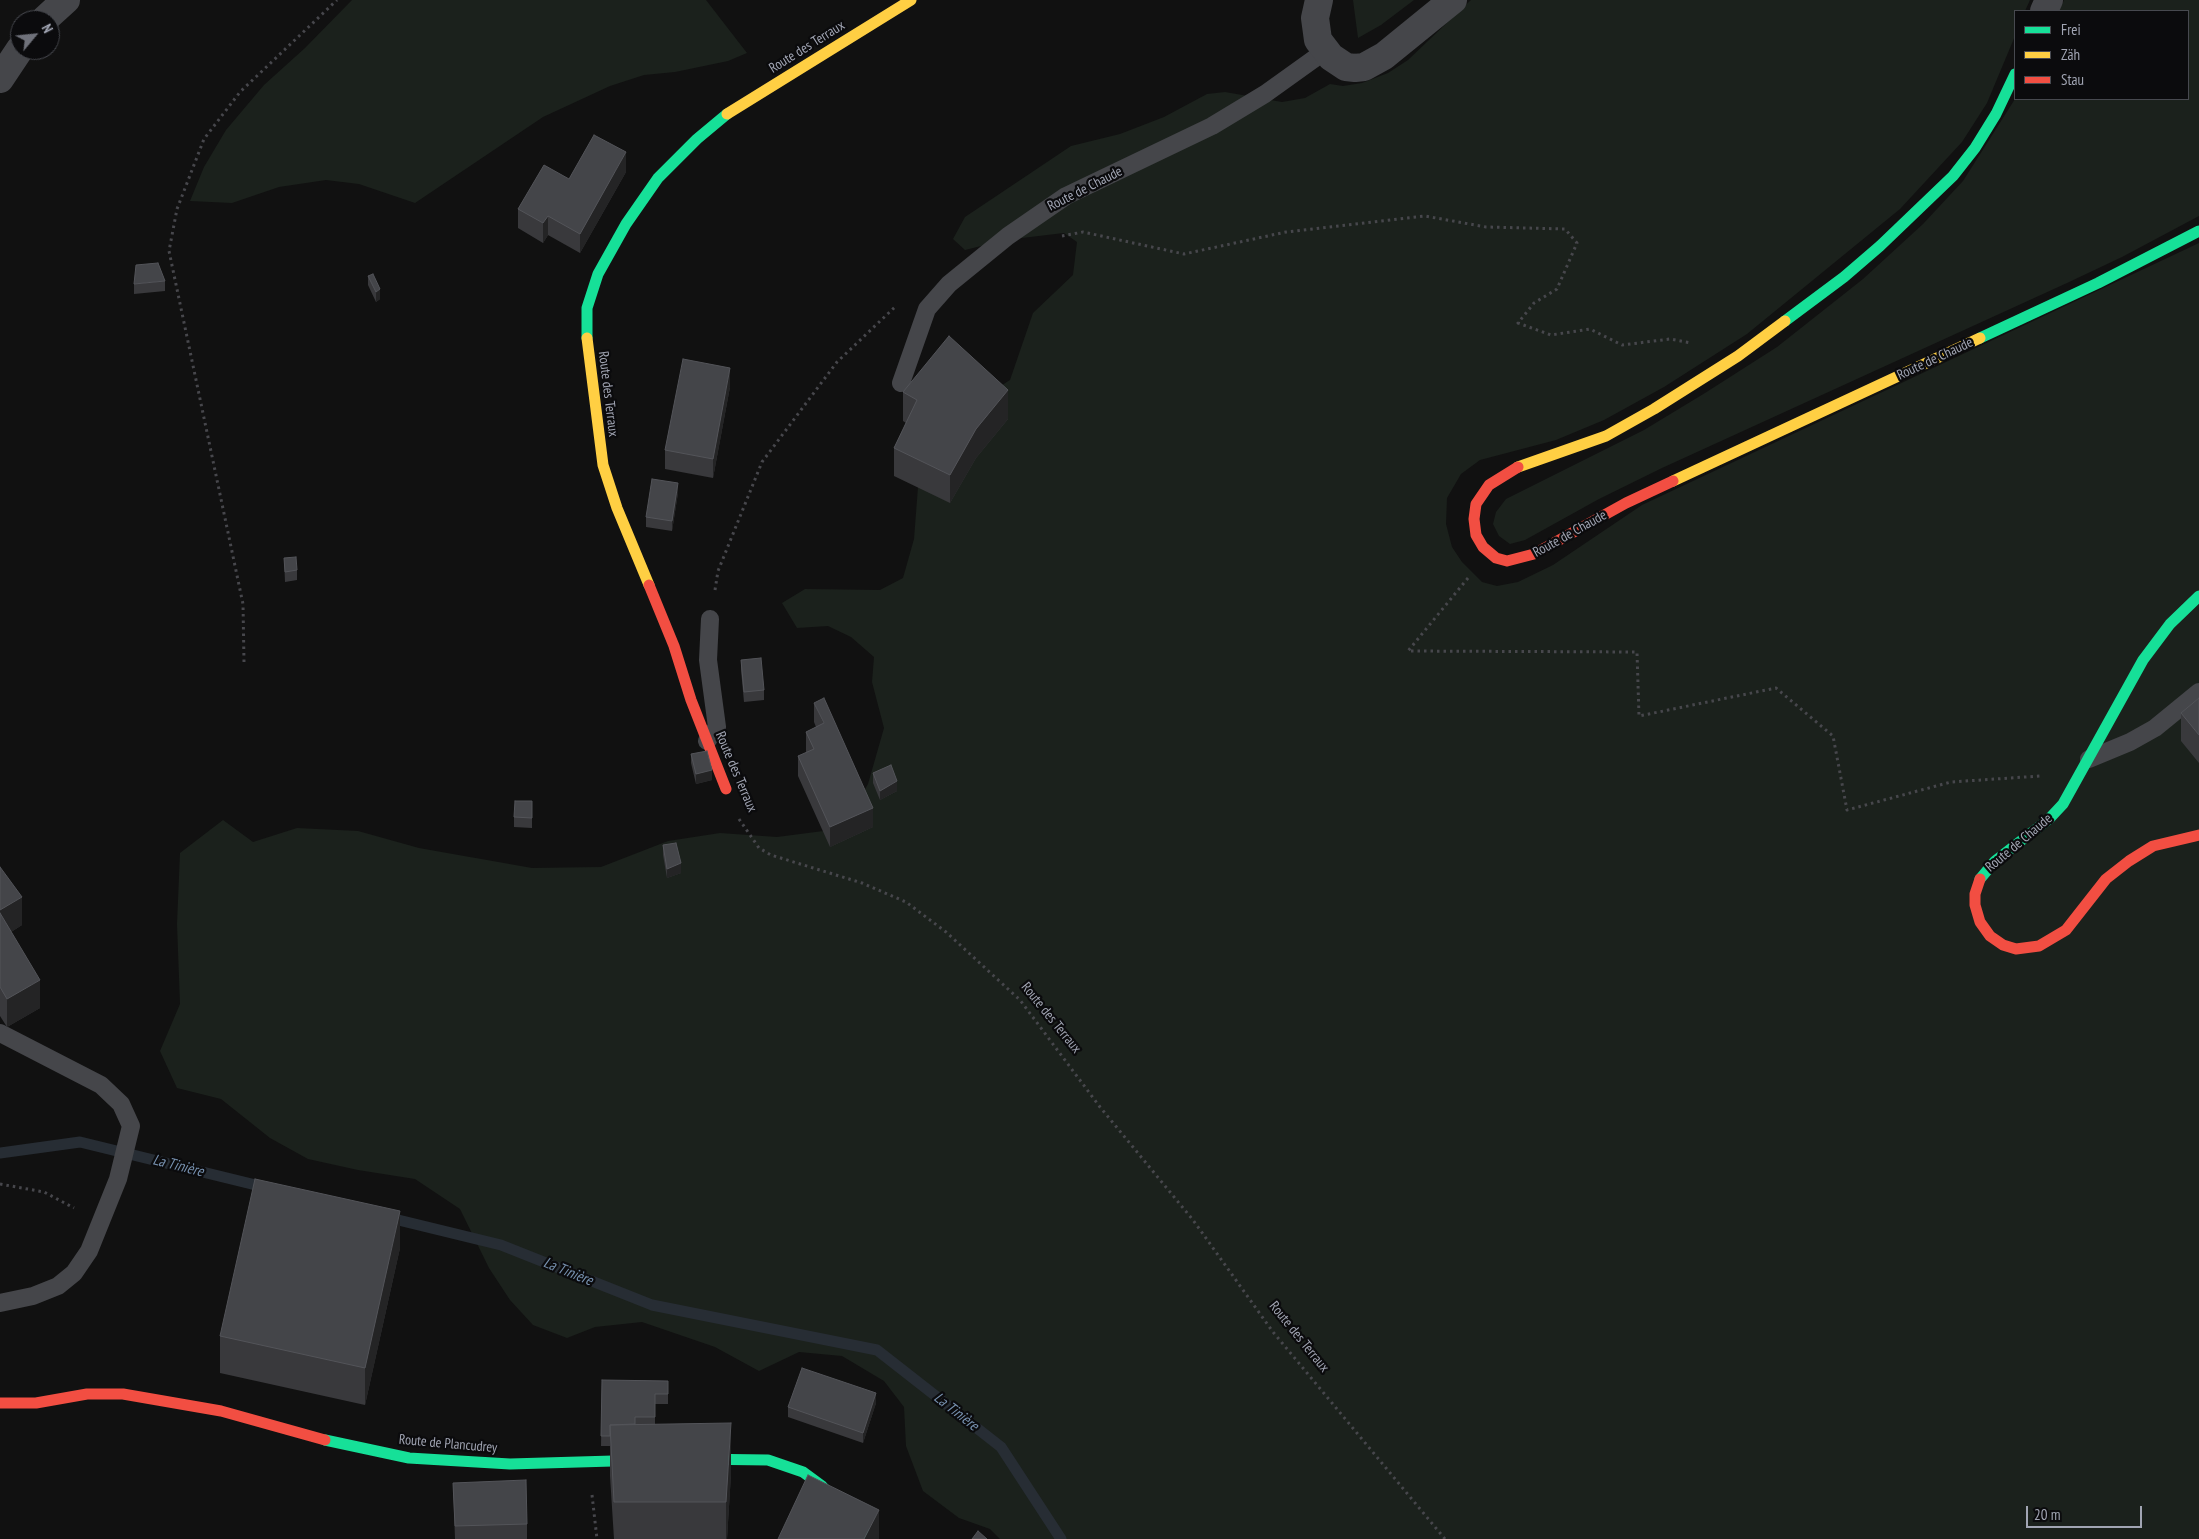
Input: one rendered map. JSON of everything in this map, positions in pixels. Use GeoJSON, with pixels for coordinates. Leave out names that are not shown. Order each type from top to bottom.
{"type":"FeatureCollection","features":[{"type":"Feature","properties":{"kind":"street"},"geometry":{"type":"LineString","coordinates":[[55,10],[66,0]]}},
{"type":"Feature","properties":{"kind":"street","name":"Route des Terraux"},"geometry":{"type":"LineString","coordinates":[[726,789],[691,700],[674,646],[617,508],[603,465],[586,349],[585,328],[591,291],[611,248],[641,201],[658,178],[697,139],[730,112],[911,0]]}},
{"type":"Feature","properties":{"kind":"street"},"geometry":{"type":"LineString","coordinates":[[1319,0],[1316,11],[1316,33],[1325,52],[1346,67],[1364,67],[1399,45],[1452,0]]}},
{"type":"Feature","properties":{"kind":"street"},"geometry":{"type":"LineString","coordinates":[[0,79],[12,60]]}},
{"type":"Feature","properties":{"kind":"street"},"geometry":{"type":"LineString","coordinates":[[1490,553],[1479,541],[1474,519],[1480,497],[1489,485],[1513,469],[1606,436],[1738,356],[1844,277],[1936,193],[1975,148],[1996,114],[2014,76]]}},
{"type":"Feature","properties":{"kind":"street","name":"Route de Chaude"},"geometry":{"type":"LineString","coordinates":[[1490,553],[1507,561],[1534,554],[1626,502],[2089,287],[2199,231]]}},
{"type":"Feature","properties":{"kind":"street","name":"Route de Chaude"},"geometry":{"type":"LineString","coordinates":[[2199,596],[2182,611],[2154,643],[2063,804],[2049,819],[1987,868],[1977,884],[1975,905],[1980,922],[1990,936],[2003,946],[2016,949],[2030,948],[2053,940],[2073,922],[2106,879],[2128,861],[2153,846],[2199,835]]}},
{"type":"Feature","properties":{"kind":"street","name":"Route de Plancudrey"},"geometry":{"type":"LineString","coordinates":[[0,1403],[36,1403],[86,1394],[123,1394],[221,1411],[337,1443],[409,1458],[510,1464],[655,1460]]}},
{"type":"Feature","properties":{"kind":"street"},"geometry":{"type":"LineString","coordinates":[[683,1459],[751,1458],[789,1466],[812,1477],[872,1539]]}},
{"type":"Feature","properties":{"kind":"lane","name":"Route de Chaude"},"geometry":{"type":"LineString","coordinates":[[901,382],[927,309],[949,284],[1008,236],[1066,196],[1212,126],[1265,94],[1325,52]]}},
{"type":"Feature","properties":{"kind":"lane"},"geometry":{"type":"LineString","coordinates":[[707,740],[716,727],[708,660],[710,619]]}},
{"type":"Feature","properties":{"kind":"lane"},"geometry":{"type":"LineString","coordinates":[[2085,766],[2155,728],[2199,692]]}},
{"type":"Feature","properties":{"kind":"lane"},"geometry":{"type":"LineString","coordinates":[[0,1033],[101,1085],[121,1104],[129,1118],[131,1128],[118,1179],[89,1251],[74,1273],[58,1286],[33,1296],[0,1303]]}},
{"type":"Feature","properties":{"kind":"path"},"geometry":{"type":"LineString","coordinates":[[244,662],[244,604],[169,251],[177,209],[204,140],[240,92],[337,0]]}},
{"type":"Feature","properties":{"kind":"path"},"geometry":{"type":"LineString","coordinates":[[1056,237],[1083,232],[1184,254],[1286,232],[1426,216],[1486,227],[1566,229],[1578,243],[1557,289],[1534,303],[1518,323],[1551,335],[1590,330],[1622,345],[1670,339],[1691,343],[1709,338],[1718,340],[1738,356]]}},
{"type":"Feature","properties":{"kind":"path"},"geometry":{"type":"LineString","coordinates":[[710,619],[718,571],[762,462],[837,362],[901,301]]}},
{"type":"Feature","properties":{"kind":"path"},"geometry":{"type":"LineString","coordinates":[[1490,553],[1408,651],[1637,652],[1639,716],[1776,688],[1833,736],[1847,810],[1951,782],[2085,766]]}},
{"type":"Feature","properties":{"kind":"path","name":"Route des Terraux"},"geometry":{"type":"LineString","coordinates":[[726,789],[739,820],[759,848],[771,855],[795,864],[862,883],[906,902],[946,932],[1020,1000],[1100,1107],[1193,1220],[1273,1332],[1445,1539]]}},
{"type":"Feature","properties":{"kind":"path"},"geometry":{"type":"LineString","coordinates":[[0,1184],[44,1192],[101,1222]]}},
{"type":"Feature","properties":{"kind":"path"},"geometry":{"type":"LineString","coordinates":[[588,1462],[597,1539]]}},
{"type":"Feature","properties":{"kind":"shaded area"},"geometry":{"type":"Polygon","coordinates":[[[352,0],[706,0],[747,53],[728,61],[675,72],[644,75],[610,86],[543,117],[415,203],[359,184],[326,180],[279,187],[232,203],[190,201],[204,167],[226,130],[264,85],[305,48],[352,0]]]}},
{"type":"Feature","properties":{"kind":"shaded area"},"geometry":{"type":"Polygon","coordinates":[[[1353,0],[1414,0],[1381,25],[1358,38],[1353,0]]]}},
{"type":"Feature","properties":{"kind":"shaded area"},"geometry":{"type":"Polygon","coordinates":[[[1471,0],[2030,0],[2025,10],[2014,10],[2014,38],[1987,103],[1962,142],[1900,209],[1747,334],[1664,387],[1604,420],[1556,440],[1480,460],[1461,474],[1447,498],[1446,524],[1452,547],[1462,562],[1482,582],[1497,586],[1518,582],[1553,565],[1642,505],[2199,243],[2199,1539],[1000,1539],[990,1529],[959,1518],[923,1491],[906,1446],[904,1407],[884,1381],[842,1356],[799,1352],[759,1371],[715,1347],[642,1322],[595,1327],[567,1338],[533,1325],[510,1300],[489,1268],[460,1209],[415,1179],[358,1170],[308,1159],[270,1138],[221,1099],[177,1088],[160,1051],[180,1004],[177,924],[180,853],[223,820],[253,842],[297,828],[358,831],[419,848],[532,868],[601,867],[668,841],[720,833],[777,837],[831,830],[857,803],[868,784],[884,728],[872,682],[874,657],[851,637],[828,626],[797,628],[782,603],[805,589],[880,590],[903,578],[914,539],[918,487],[985,396],[1010,380],[1033,313],[1073,275],[1077,242],[1064,233],[1005,240],[965,250],[953,239],[965,217],[1071,146],[1120,134],[1164,117],[1207,94],[1225,92],[1282,102],[1305,98],[1330,84],[1343,86],[1362,83],[1388,73],[1408,60],[1471,0]]]}},
{"type":"Feature","properties":{"kind":"shaded area"},"geometry":{"type":"Polygon","coordinates":[[[2064,0],[2199,0],[2199,216],[2122,257],[2067,283],[1662,468],[1599,499],[1525,540],[1510,544],[1499,536],[1493,524],[1496,512],[1506,499],[1644,430],[1705,393],[1777,347],[1863,279],[1923,224],[1963,181],[2014,100],[2189,100],[2189,10],[2059,10],[2064,0]]]}},
{"type":"Feature","properties":{"kind":"building"},"geometry":{"type":"Polygon","coordinates":[[[594,135],[626,152],[580,234],[548,216],[543,223],[518,209],[544,165],[569,179],[594,135]]]}},
{"type":"Feature","properties":{"kind":"building"},"geometry":{"type":"Polygon","coordinates":[[[158,263],[165,281],[134,284],[136,265],[158,263]]]}},
{"type":"Feature","properties":{"kind":"building"},"geometry":{"type":"Polygon","coordinates":[[[373,274],[380,289],[376,292],[368,276],[373,274]]]}},
{"type":"Feature","properties":{"kind":"building"},"geometry":{"type":"Polygon","coordinates":[[[949,336],[1008,390],[976,429],[950,475],[894,448],[917,400],[903,392],[949,336]]]}},
{"type":"Feature","properties":{"kind":"building"},"geometry":{"type":"Polygon","coordinates":[[[683,359],[730,368],[713,459],[665,450],[683,359]]]}},
{"type":"Feature","properties":{"kind":"building"},"geometry":{"type":"Polygon","coordinates":[[[652,479],[678,483],[672,521],[646,517],[652,479]]]}},
{"type":"Feature","properties":{"kind":"building"},"geometry":{"type":"Polygon","coordinates":[[[296,557],[297,570],[285,572],[284,558],[296,557]]]}},
{"type":"Feature","properties":{"kind":"building"},"geometry":{"type":"Polygon","coordinates":[[[761,658],[764,690],[744,692],[741,660],[761,658]]]}},
{"type":"Feature","properties":{"kind":"building"},"geometry":{"type":"Polygon","coordinates":[[[824,698],[873,808],[830,827],[798,756],[814,749],[806,732],[824,723],[814,703],[824,698]]]}},
{"type":"Feature","properties":{"kind":"building"},"geometry":{"type":"Polygon","coordinates":[[[2199,698],[2199,735],[2181,713],[2199,698]]]}},
{"type":"Feature","properties":{"kind":"building"},"geometry":{"type":"Polygon","coordinates":[[[707,751],[712,770],[696,774],[691,754],[707,751]]]}},
{"type":"Feature","properties":{"kind":"building"},"geometry":{"type":"Polygon","coordinates":[[[891,765],[897,781],[880,791],[873,773],[891,765]]]}},
{"type":"Feature","properties":{"kind":"building"},"geometry":{"type":"Polygon","coordinates":[[[515,801],[532,801],[532,818],[514,817],[515,801]]]}},
{"type":"Feature","properties":{"kind":"building"},"geometry":{"type":"Polygon","coordinates":[[[676,843],[681,863],[667,869],[663,845],[676,843]]]}},
{"type":"Feature","properties":{"kind":"building"},"geometry":{"type":"Polygon","coordinates":[[[0,867],[22,897],[0,910],[0,867]]]}},
{"type":"Feature","properties":{"kind":"building"},"geometry":{"type":"Polygon","coordinates":[[[0,913],[40,980],[7,999],[0,987],[0,913]]]}},
{"type":"Feature","properties":{"kind":"building"},"geometry":{"type":"Polygon","coordinates":[[[255,1179],[400,1211],[365,1368],[220,1336],[255,1179]]]}},
{"type":"Feature","properties":{"kind":"building"},"geometry":{"type":"Polygon","coordinates":[[[802,1368],[876,1393],[863,1433],[788,1407],[802,1368]]]}},
{"type":"Feature","properties":{"kind":"building"},"geometry":{"type":"Polygon","coordinates":[[[602,1380],[668,1381],[668,1394],[655,1394],[655,1417],[635,1417],[635,1424],[610,1425],[610,1436],[601,1436],[602,1380]]]}},
{"type":"Feature","properties":{"kind":"building"},"geometry":{"type":"Polygon","coordinates":[[[731,1423],[726,1502],[614,1502],[610,1425],[731,1423]]]}},
{"type":"Feature","properties":{"kind":"building"},"geometry":{"type":"Polygon","coordinates":[[[808,1475],[879,1510],[864,1539],[778,1539],[808,1475]]]}},
{"type":"Feature","properties":{"kind":"building"},"geometry":{"type":"Polygon","coordinates":[[[526,1480],[527,1524],[455,1526],[453,1483],[526,1480]]]}},
{"type":"Feature","properties":{"kind":"building"},"geometry":{"type":"Polygon","coordinates":[[[978,1531],[987,1539],[972,1539],[978,1531]]]}},
{"type":"Feature","properties":{"kind":"waterway","name":"La Tinière"},"geometry":{"type":"LineString","coordinates":[[0,1153],[80,1142],[268,1188]]}},
{"type":"Feature","properties":{"kind":"waterway","name":"La Tinière"},"geometry":{"type":"LineString","coordinates":[[386,1217],[501,1245],[652,1305],[877,1350],[1001,1447],[1061,1539]]}},
{"type":"Feature","properties":{"kind":"traffic: fast"},"geometry":{"type":"LineString","coordinates":[[1785,321],[1844,277],[1880,246],[1953,176],[1975,148],[1996,114],[2014,76]]}},
{"type":"Feature","properties":{"kind":"traffic: fast"},"geometry":{"type":"LineString","coordinates":[[587,338],[587,308],[598,274],[626,224],[658,178],[697,139],[727,114]]}},
{"type":"Feature","properties":{"kind":"traffic: fast"},"geometry":{"type":"LineString","coordinates":[[1980,338],[2098,283],[2199,231]]}},
{"type":"Feature","properties":{"kind":"traffic: fast"},"geometry":{"type":"LineString","coordinates":[[1980,879],[1995,861],[2049,819],[2063,804],[2143,660],[2170,624],[2199,596]]}},
{"type":"Feature","properties":{"kind":"traffic: fast"},"geometry":{"type":"LineString","coordinates":[[325,1440],[409,1458],[510,1464],[647,1460]]}},
{"type":"Feature","properties":{"kind":"traffic: fast"},"geometry":{"type":"LineString","coordinates":[[693,1459],[768,1460],[803,1472],[822,1486],[872,1539]]}},
{"type":"Feature","properties":{"kind":"traffic: slow"},"geometry":{"type":"LineString","coordinates":[[727,114],[911,0]]}},
{"type":"Feature","properties":{"kind":"traffic: slow"},"geometry":{"type":"LineString","coordinates":[[1518,467],[1606,436],[1654,409],[1738,356],[1785,321]]}},
{"type":"Feature","properties":{"kind":"traffic: slow"},"geometry":{"type":"LineString","coordinates":[[587,338],[603,465],[617,508],[649,585]]}},
{"type":"Feature","properties":{"kind":"traffic: slow"},"geometry":{"type":"LineString","coordinates":[[1673,481],[1980,338]]}},
{"type":"Feature","properties":{"kind":"traffic: jam"},"geometry":{"type":"LineString","coordinates":[[1518,467],[1489,485],[1476,504],[1474,519],[1476,535],[1483,547],[1496,558],[1507,561],[1534,554],[1626,503],[1673,481]]}},
{"type":"Feature","properties":{"kind":"traffic: jam"},"geometry":{"type":"LineString","coordinates":[[649,585],[674,646],[691,700],[726,789]]}},
{"type":"Feature","properties":{"kind":"traffic: jam"},"geometry":{"type":"LineString","coordinates":[[1980,879],[1975,894],[1975,905],[1980,922],[1990,936],[2003,945],[2016,949],[2039,946],[2066,930],[2106,879],[2129,861],[2153,846],[2199,835]]}},
{"type":"Feature","properties":{"kind":"traffic: jam"},"geometry":{"type":"LineString","coordinates":[[0,1403],[36,1403],[87,1394],[123,1394],[221,1411],[325,1440]]}}]}
